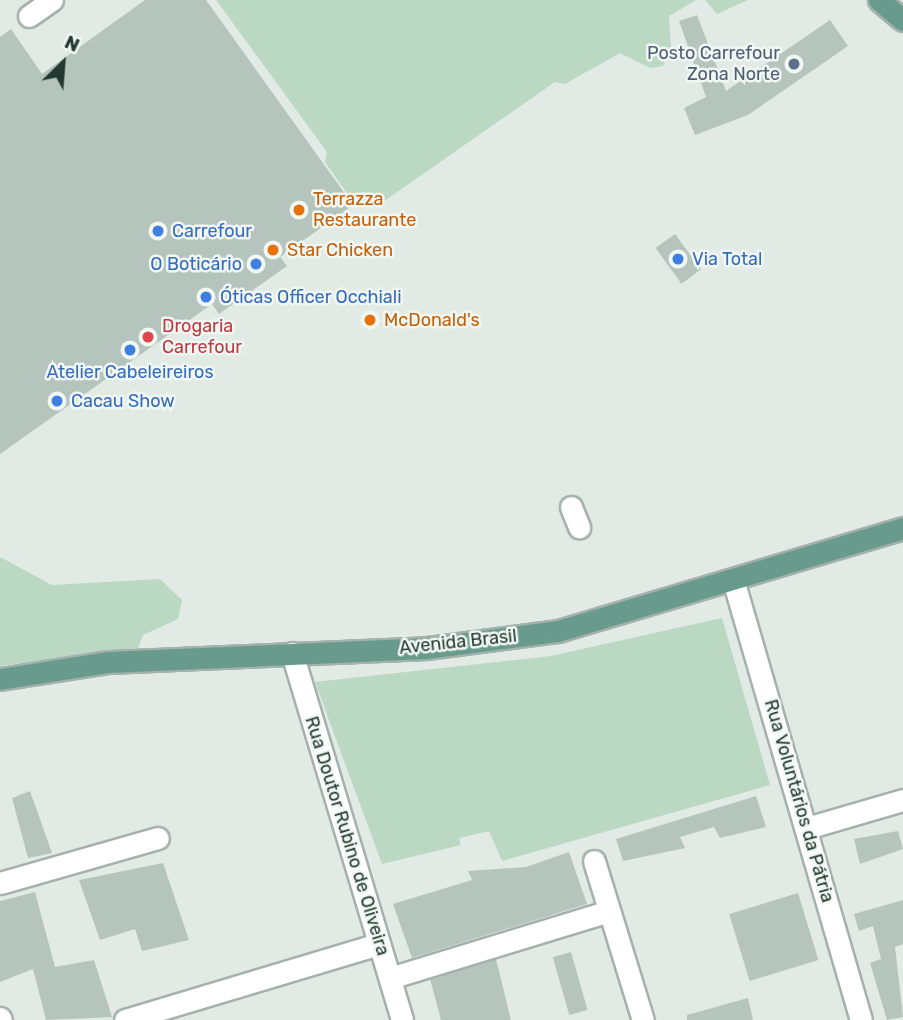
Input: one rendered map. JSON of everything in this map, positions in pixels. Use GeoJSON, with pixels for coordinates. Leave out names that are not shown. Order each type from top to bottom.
{"type":"FeatureCollection","features":[{"type":"Feature","properties":{"kind":"main road"},"geometry":{"type":"LineString","coordinates":[[879,0],[903,20]]}},
{"type":"Feature","properties":{"kind":"main road","name":"Avenida Brasil"},"geometry":{"type":"LineString","coordinates":[[0,679],[109,662],[427,648],[558,631],[734,583],[903,528]]}},
{"type":"Feature","properties":{"kind":"street"},"geometry":{"type":"LineString","coordinates":[[29,16],[52,0]]}},
{"type":"Feature","properties":{"kind":"street","name":"Rua Voluntários da Pátria"},"geometry":{"type":"LineString","coordinates":[[734,583],[861,1020]]}},
{"type":"Feature","properties":{"kind":"street","name":"Rua Doutor Rubino de Oliveira"},"geometry":{"type":"LineString","coordinates":[[292,653],[402,1020]]}},
{"type":"Feature","properties":{"kind":"street"},"geometry":{"type":"LineString","coordinates":[[807,828],[903,800]]}},
{"type":"Feature","properties":{"kind":"street"},"geometry":{"type":"LineString","coordinates":[[0,883],[158,838]]}},
{"type":"Feature","properties":{"kind":"street"},"geometry":{"type":"LineString","coordinates":[[594,861],[643,1020]]}},
{"type":"Feature","properties":{"kind":"street"},"geometry":{"type":"LineString","coordinates":[[390,978],[609,911]]}},
{"type":"Feature","properties":{"kind":"street"},"geometry":{"type":"LineString","coordinates":[[125,1020],[379,944]]}},
{"type":"Feature","properties":{"kind":"green space"},"geometry":{"type":"Polygon","coordinates":[[[216,0],[696,0],[669,16],[671,47],[663,66],[650,68],[620,53],[565,84],[555,82],[380,204],[351,199],[325,162],[327,152],[216,0]]]}},
{"type":"Feature","properties":{"kind":"green space"},"geometry":{"type":"Polygon","coordinates":[[[705,0],[748,0],[717,14],[705,0]]]}},
{"type":"Feature","properties":{"kind":"green space"},"geometry":{"type":"Polygon","coordinates":[[[0,557],[52,585],[160,579],[182,600],[178,619],[143,635],[138,648],[0,666],[0,557]]]}},
{"type":"Feature","properties":{"kind":"green space"},"geometry":{"type":"Polygon","coordinates":[[[722,618],[770,785],[502,861],[489,831],[459,838],[461,845],[382,864],[315,682],[551,656],[722,618]]]}},
{"type":"Feature","properties":{"kind":"building","name":"Carrefour"},"geometry":{"type":"Polygon","coordinates":[[[145,0],[206,0],[353,205],[280,257],[287,266],[219,314],[212,304],[0,454],[0,37],[11,29],[42,74],[145,0]]]}},
{"type":"Feature","properties":{"kind":"building"},"geometry":{"type":"Polygon","coordinates":[[[697,15],[726,91],[830,20],[848,46],[748,115],[695,135],[684,108],[706,97],[679,21],[697,15]]]}},
{"type":"Feature","properties":{"kind":"building","name":"Via Total"},"geometry":{"type":"Polygon","coordinates":[[[675,234],[701,270],[681,284],[656,248],[675,234]]]}},
{"type":"Feature","properties":{"kind":"building"},"geometry":{"type":"Polygon","coordinates":[[[30,791],[52,853],[28,858],[12,798],[30,791]]]}},
{"type":"Feature","properties":{"kind":"building"},"geometry":{"type":"Polygon","coordinates":[[[756,796],[766,827],[720,838],[714,827],[680,837],[685,848],[623,861],[616,839],[756,796]]]}},
{"type":"Feature","properties":{"kind":"building"},"geometry":{"type":"Polygon","coordinates":[[[898,831],[903,849],[860,864],[854,839],[898,831]]]}},
{"type":"Feature","properties":{"kind":"building"},"geometry":{"type":"Polygon","coordinates":[[[569,852],[587,904],[412,958],[393,904],[472,880],[468,871],[526,867],[569,852]]]}},
{"type":"Feature","properties":{"kind":"building"},"geometry":{"type":"Polygon","coordinates":[[[163,863],[189,940],[142,951],[135,929],[100,940],[79,880],[163,863]]]}},
{"type":"Feature","properties":{"kind":"building"},"geometry":{"type":"Polygon","coordinates":[[[35,892],[55,967],[94,960],[112,1017],[46,1020],[33,969],[0,982],[0,901],[35,892]]]}},
{"type":"Feature","properties":{"kind":"building"},"geometry":{"type":"Polygon","coordinates":[[[798,893],[818,960],[750,981],[729,914],[798,893]]]}},
{"type":"Feature","properties":{"kind":"building"},"geometry":{"type":"Polygon","coordinates":[[[903,900],[903,944],[895,947],[903,1017],[887,1020],[870,963],[881,959],[873,926],[859,931],[854,914],[903,900]]]}},
{"type":"Feature","properties":{"kind":"building"},"geometry":{"type":"Polygon","coordinates":[[[571,952],[588,1010],[569,1015],[553,957],[571,952]]]}},
{"type":"Feature","properties":{"kind":"building"},"geometry":{"type":"Polygon","coordinates":[[[496,959],[511,1020],[441,1020],[430,979],[496,959]]]}},
{"type":"Feature","properties":{"kind":"building"},"geometry":{"type":"Polygon","coordinates":[[[748,998],[753,1020],[687,1020],[687,1015],[748,998]]]}},
{"type":"Feature","properties":{"kind":"place","name":"Posto Carrefour Zona Norte"},"geometry":{"type":"Point","coordinates":[794,64]}},
{"type":"Feature","properties":{"kind":"place","name":"Terrazza Restaurante"},"geometry":{"type":"Point","coordinates":[299,210]}},
{"type":"Feature","properties":{"kind":"place","name":"Carrefour"},"geometry":{"type":"Point","coordinates":[158,231]}},
{"type":"Feature","properties":{"kind":"place","name":"Star Chicken"},"geometry":{"type":"Point","coordinates":[273,250]}},
{"type":"Feature","properties":{"kind":"place","name":"Via Total"},"geometry":{"type":"Point","coordinates":[678,259]}},
{"type":"Feature","properties":{"kind":"place","name":"O Boticário"},"geometry":{"type":"Point","coordinates":[256,264]}},
{"type":"Feature","properties":{"kind":"place","name":"Óticas Officer Occhiali"},"geometry":{"type":"Point","coordinates":[206,297]}},
{"type":"Feature","properties":{"kind":"place","name":"McDonald's"},"geometry":{"type":"Point","coordinates":[370,320]}},
{"type":"Feature","properties":{"kind":"place","name":"Drogaria Carrefour"},"geometry":{"type":"Point","coordinates":[148,337]}},
{"type":"Feature","properties":{"kind":"place","name":"Atelier Cabeleireiros"},"geometry":{"type":"Point","coordinates":[130,350]}},
{"type":"Feature","properties":{"kind":"place","name":"Cacau Show"},"geometry":{"type":"Point","coordinates":[57,401]}}]}
